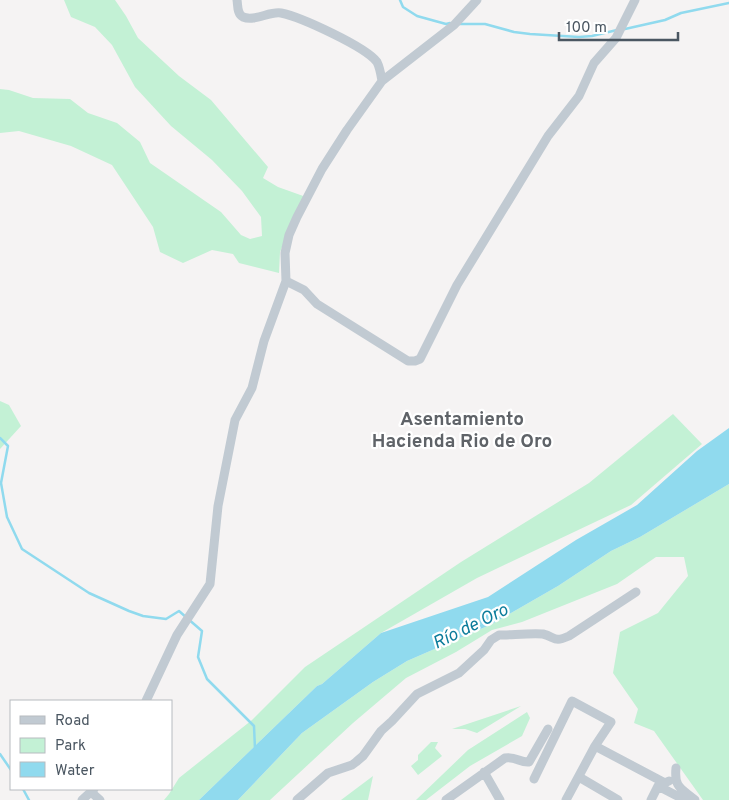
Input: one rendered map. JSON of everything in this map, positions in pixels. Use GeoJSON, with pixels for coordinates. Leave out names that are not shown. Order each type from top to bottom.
{"type":"FeatureCollection","features":[{"type":"Feature","properties":{"kind":"street"},"geometry":{"type":"LineString","coordinates":[[237,0],[238,12],[245,18],[280,13],[336,35],[375,60],[379,65],[382,81]]}},
{"type":"Feature","properties":{"kind":"street"},"geometry":{"type":"LineString","coordinates":[[146,700],[177,635],[210,584],[218,506],[235,420],[252,388],[264,341],[286,281],[285,253],[289,235],[297,217],[322,169],[382,81],[454,25],[477,0]]}},
{"type":"Feature","properties":{"kind":"street"},"geometry":{"type":"LineString","coordinates":[[286,281],[304,290],[317,304],[408,361],[420,359],[457,284],[548,136],[579,96],[594,63],[616,38],[635,0]]}},
{"type":"Feature","properties":{"kind":"street"},"geometry":{"type":"LineString","coordinates":[[297,800],[328,773],[356,762],[363,756],[381,731],[416,694],[459,673],[495,637],[499,635],[542,634],[554,639],[562,639],[636,592]]}},
{"type":"Feature","properties":{"kind":"street"},"geometry":{"type":"LineString","coordinates":[[534,779],[572,701],[611,722],[595,746],[566,800]]}},
{"type":"Feature","properties":{"kind":"street"},"geometry":{"type":"LineString","coordinates":[[446,800],[458,796],[484,772],[501,760],[514,757],[526,763],[529,762],[548,729]]}},
{"type":"Feature","properties":{"kind":"street"},"geometry":{"type":"LineString","coordinates":[[595,746],[685,800]]}},
{"type":"Feature","properties":{"kind":"street"},"geometry":{"type":"LineString","coordinates":[[676,768],[676,784],[695,800]]}},
{"type":"Feature","properties":{"kind":"street"},"geometry":{"type":"LineString","coordinates":[[484,772],[500,800]]}},
{"type":"Feature","properties":{"kind":"street"},"geometry":{"type":"LineString","coordinates":[[578,777],[618,800]]}},
{"type":"Feature","properties":{"kind":"street"},"geometry":{"type":"LineString","coordinates":[[651,800],[662,785],[675,778]]}},
{"type":"Feature","properties":{"kind":"street"},"geometry":{"type":"LineString","coordinates":[[82,800],[93,790],[100,800]]}},
{"type":"Feature","properties":{"kind":"green space"},"geometry":{"type":"Polygon","coordinates":[[[64,0],[115,0],[138,38],[179,76],[211,100],[268,167],[263,178],[278,187],[306,197],[295,215],[280,252],[279,273],[239,263],[233,254],[212,250],[183,263],[160,252],[153,227],[112,165],[71,146],[19,131],[0,133],[0,89],[33,98],[70,99],[88,113],[117,123],[140,142],[150,163],[221,212],[241,235],[250,239],[262,236],[261,217],[242,191],[212,160],[171,126],[135,87],[112,45],[95,27],[71,17],[64,0]]]}},
{"type":"Feature","properties":{"kind":"green space"},"geometry":{"type":"Polygon","coordinates":[[[0,401],[9,405],[21,426],[0,449],[0,401]]]}},
{"type":"Feature","properties":{"kind":"green space"},"geometry":{"type":"Polygon","coordinates":[[[673,414],[702,444],[631,505],[477,578],[381,633],[322,684],[317,686],[199,800],[164,800],[179,778],[252,720],[305,667],[461,562],[589,483],[673,414]]]}},
{"type":"Feature","properties":{"kind":"green space"},"geometry":{"type":"Polygon","coordinates":[[[729,484],[729,800],[703,800],[654,731],[634,723],[638,709],[613,673],[620,632],[658,613],[688,576],[684,557],[656,557],[617,584],[522,622],[492,630],[456,652],[406,678],[353,723],[270,800],[238,800],[302,733],[373,682],[407,661],[492,624],[558,586],[611,551],[640,537],[729,484]]]}},
{"type":"Feature","properties":{"kind":"green space"},"geometry":{"type":"Polygon","coordinates":[[[521,706],[477,733],[465,729],[452,729],[521,706]]]}},
{"type":"Feature","properties":{"kind":"green space"},"geometry":{"type":"Polygon","coordinates":[[[527,712],[530,718],[522,736],[470,766],[426,800],[416,800],[468,750],[527,712]]]}},
{"type":"Feature","properties":{"kind":"green space"},"geometry":{"type":"Polygon","coordinates":[[[431,742],[438,742],[435,748],[442,756],[418,775],[411,766],[418,760],[418,755],[431,742]]]}},
{"type":"Feature","properties":{"kind":"green space"},"geometry":{"type":"Polygon","coordinates":[[[373,776],[368,800],[341,800],[373,776]]]}},
{"type":"Feature","properties":{"kind":"water","name":"Río de Oro"},"geometry":{"type":"Polygon","coordinates":[[[729,428],[729,484],[640,537],[611,551],[558,586],[492,624],[407,661],[373,682],[302,733],[238,800],[199,800],[317,686],[322,684],[381,633],[488,597],[576,540],[637,505],[697,451],[729,428]]]}},
{"type":"Feature","properties":{"kind":"waterway"},"geometry":{"type":"LineString","coordinates":[[400,0],[403,7],[417,16],[446,24],[450,23]]}},
{"type":"Feature","properties":{"kind":"waterway"},"geometry":{"type":"LineString","coordinates":[[625,29],[665,20],[681,13],[729,3]]}},
{"type":"Feature","properties":{"kind":"waterway"},"geometry":{"type":"LineString","coordinates":[[459,24],[485,24],[514,32],[579,37],[617,30]]}},
{"type":"Feature","properties":{"kind":"waterway"},"geometry":{"type":"LineString","coordinates":[[0,438],[8,446],[1,483],[7,517],[22,549],[89,593],[129,611],[143,616],[166,619],[179,611],[202,631],[198,657],[207,679],[254,726],[255,749]]}},
{"type":"Feature","properties":{"kind":"waterway"},"geometry":{"type":"LineString","coordinates":[[0,754],[10,769]]}},
{"type":"Feature","properties":{"kind":"waterway"},"geometry":{"type":"LineString","coordinates":[[24,790],[29,800]]}},
{"type":"Feature","properties":{"kind":"district","name":"Asentamiento Hacienda Rio de Oro"},"geometry":{"type":"Point","coordinates":[462,429]}}]}
